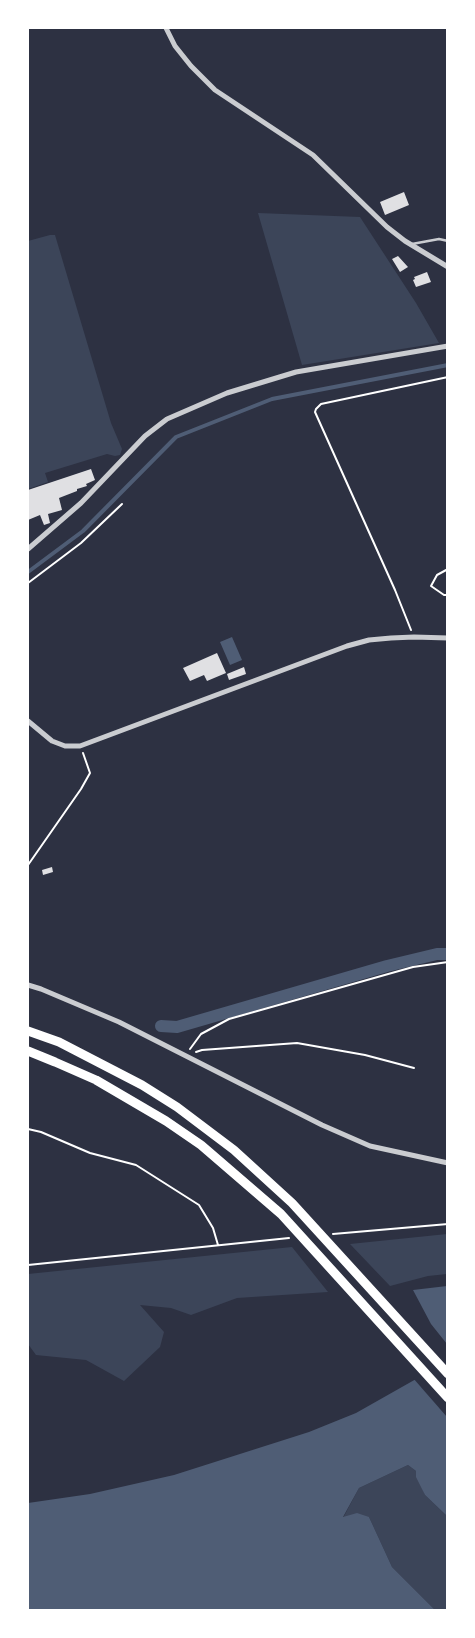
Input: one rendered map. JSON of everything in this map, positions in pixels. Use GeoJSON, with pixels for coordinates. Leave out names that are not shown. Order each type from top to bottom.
{"type":"FeatureCollection","features":[{"type":"Feature","properties":{"kind":"highway"},"geometry":{"type":"LineString","coordinates":[[28,1031],[59,1042],[142,1085],[177,1107],[234,1150],[266,1177],[292,1203],[448,1374]]}},
{"type":"Feature","properties":{"kind":"highway"},"geometry":{"type":"LineString","coordinates":[[28,1051],[96,1080],[166,1121],[201,1145],[281,1214],[448,1398]]}},
{"type":"Feature","properties":{"kind":"street"},"geometry":{"type":"LineString","coordinates":[[166,28],[175,46],[215,90],[313,155],[388,227],[411,244],[448,266]]}},
{"type":"Feature","properties":{"kind":"street"},"geometry":{"type":"LineString","coordinates":[[28,549],[80,503],[145,436],[167,419],[227,393],[296,372],[448,346]]}},
{"type":"Feature","properties":{"kind":"street"},"geometry":{"type":"LineString","coordinates":[[28,721],[52,741],[65,746],[80,746],[347,646],[369,640],[414,637],[448,638]]}},
{"type":"Feature","properties":{"kind":"street"},"geometry":{"type":"LineString","coordinates":[[28,985],[119,1022],[322,1125],[370,1146],[448,1163]]}},
{"type":"Feature","properties":{"kind":"lane"},"geometry":{"type":"LineString","coordinates":[[411,244],[438,239],[448,241]]}},
{"type":"Feature","properties":{"kind":"path"},"geometry":{"type":"LineString","coordinates":[[414,637],[395,590],[315,412],[316,408],[321,404],[448,378]]}},
{"type":"Feature","properties":{"kind":"path"},"geometry":{"type":"LineString","coordinates":[[28,583],[81,543],[122,504]]}},
{"type":"Feature","properties":{"kind":"path"},"geometry":{"type":"LineString","coordinates":[[448,569],[438,575],[431,586],[444,595],[448,595]]}},
{"type":"Feature","properties":{"kind":"path"},"geometry":{"type":"LineString","coordinates":[[28,865],[90,773],[80,746]]}},
{"type":"Feature","properties":{"kind":"path"},"geometry":{"type":"LineString","coordinates":[[187,1056],[192,1045],[201,1034],[229,1019],[413,967],[448,962]]}},
{"type":"Feature","properties":{"kind":"path"},"geometry":{"type":"LineString","coordinates":[[187,1056],[202,1050],[297,1043],[365,1055],[414,1068]]}},
{"type":"Feature","properties":{"kind":"path"},"geometry":{"type":"LineString","coordinates":[[28,1129],[42,1132],[90,1153],[136,1165],[199,1204],[213,1228],[218,1245],[28,1265]]}},
{"type":"Feature","properties":{"kind":"shaded area"},"geometry":{"type":"Polygon","coordinates":[[[258,213],[360,217],[416,303],[439,343],[302,365],[258,213]]]}},
{"type":"Feature","properties":{"kind":"shaded area"},"geometry":{"type":"Polygon","coordinates":[[[55,235],[111,423],[122,449],[120,455],[107,454],[45,473],[48,482],[28,489],[28,241],[55,235]]]}},
{"type":"Feature","properties":{"kind":"shaded area"},"geometry":{"type":"Polygon","coordinates":[[[232,637],[242,660],[230,665],[220,642],[232,637]]]}},
{"type":"Feature","properties":{"kind":"shaded area"},"geometry":{"type":"Polygon","coordinates":[[[447,1234],[447,1274],[428,1276],[390,1286],[350,1244],[447,1234]]]}},
{"type":"Feature","properties":{"kind":"shaded area"},"geometry":{"type":"Polygon","coordinates":[[[292,1247],[328,1292],[237,1298],[191,1315],[171,1308],[140,1305],[164,1332],[160,1347],[124,1381],[86,1360],[36,1355],[28,1344],[28,1274],[292,1247]]]}},
{"type":"Feature","properties":{"kind":"shaded area"},"geometry":{"type":"Polygon","coordinates":[[[448,1286],[447,1344],[431,1324],[413,1290],[448,1286]]]}},
{"type":"Feature","properties":{"kind":"shaded area"},"geometry":{"type":"Polygon","coordinates":[[[447,1363],[447,1516],[425,1495],[416,1477],[416,1471],[408,1465],[359,1488],[343,1517],[357,1513],[369,1517],[392,1567],[435,1610],[28,1610],[28,1503],[90,1494],[174,1475],[309,1432],[356,1413],[447,1363]]]}},
{"type":"Feature","properties":{"kind":"shaded area"},"geometry":{"type":"Polygon","coordinates":[[[408,1465],[416,1471],[425,1495],[447,1516],[447,1610],[435,1610],[392,1567],[369,1517],[343,1518],[359,1488],[408,1465]]]}},
{"type":"Feature","properties":{"kind":"pier"},"geometry":{"type":"Polygon","coordinates":[[[448,1361],[447,1417],[413,1378],[430,1367],[448,1361]]]}},
{"type":"Feature","properties":{"kind":"building"},"geometry":{"type":"Polygon","coordinates":[[[404,192],[409,205],[385,215],[380,202],[404,192]]]}},
{"type":"Feature","properties":{"kind":"building"},"geometry":{"type":"Polygon","coordinates":[[[398,256],[408,267],[400,272],[392,259],[398,256]]]}},
{"type":"Feature","properties":{"kind":"building"},"geometry":{"type":"Polygon","coordinates":[[[427,272],[431,282],[416,287],[413,280],[415,279],[414,277],[427,272]]]}},
{"type":"Feature","properties":{"kind":"building"},"geometry":{"type":"Polygon","coordinates":[[[91,469],[95,480],[86,484],[87,486],[77,489],[77,491],[59,498],[62,510],[48,514],[50,523],[44,525],[40,515],[28,520],[28,490],[91,469]]]}},
{"type":"Feature","properties":{"kind":"building"},"geometry":{"type":"Polygon","coordinates":[[[217,653],[226,673],[207,681],[204,675],[190,681],[183,668],[217,653]]]}},
{"type":"Feature","properties":{"kind":"building"},"geometry":{"type":"Polygon","coordinates":[[[244,667],[246,674],[229,680],[227,674],[244,667]]]}},
{"type":"Feature","properties":{"kind":"building"},"geometry":{"type":"Polygon","coordinates":[[[52,867],[53,872],[43,875],[42,870],[52,867]]]}},
{"type":"Feature","properties":{"kind":"waterway"},"geometry":{"type":"LineString","coordinates":[[28,572],[83,531],[176,437],[272,399],[448,365]]}},
{"type":"Feature","properties":{"kind":"waterway"},"geometry":{"type":"LineString","coordinates":[[161,1026],[177,1027],[387,966],[437,954],[448,954]]}}]}
